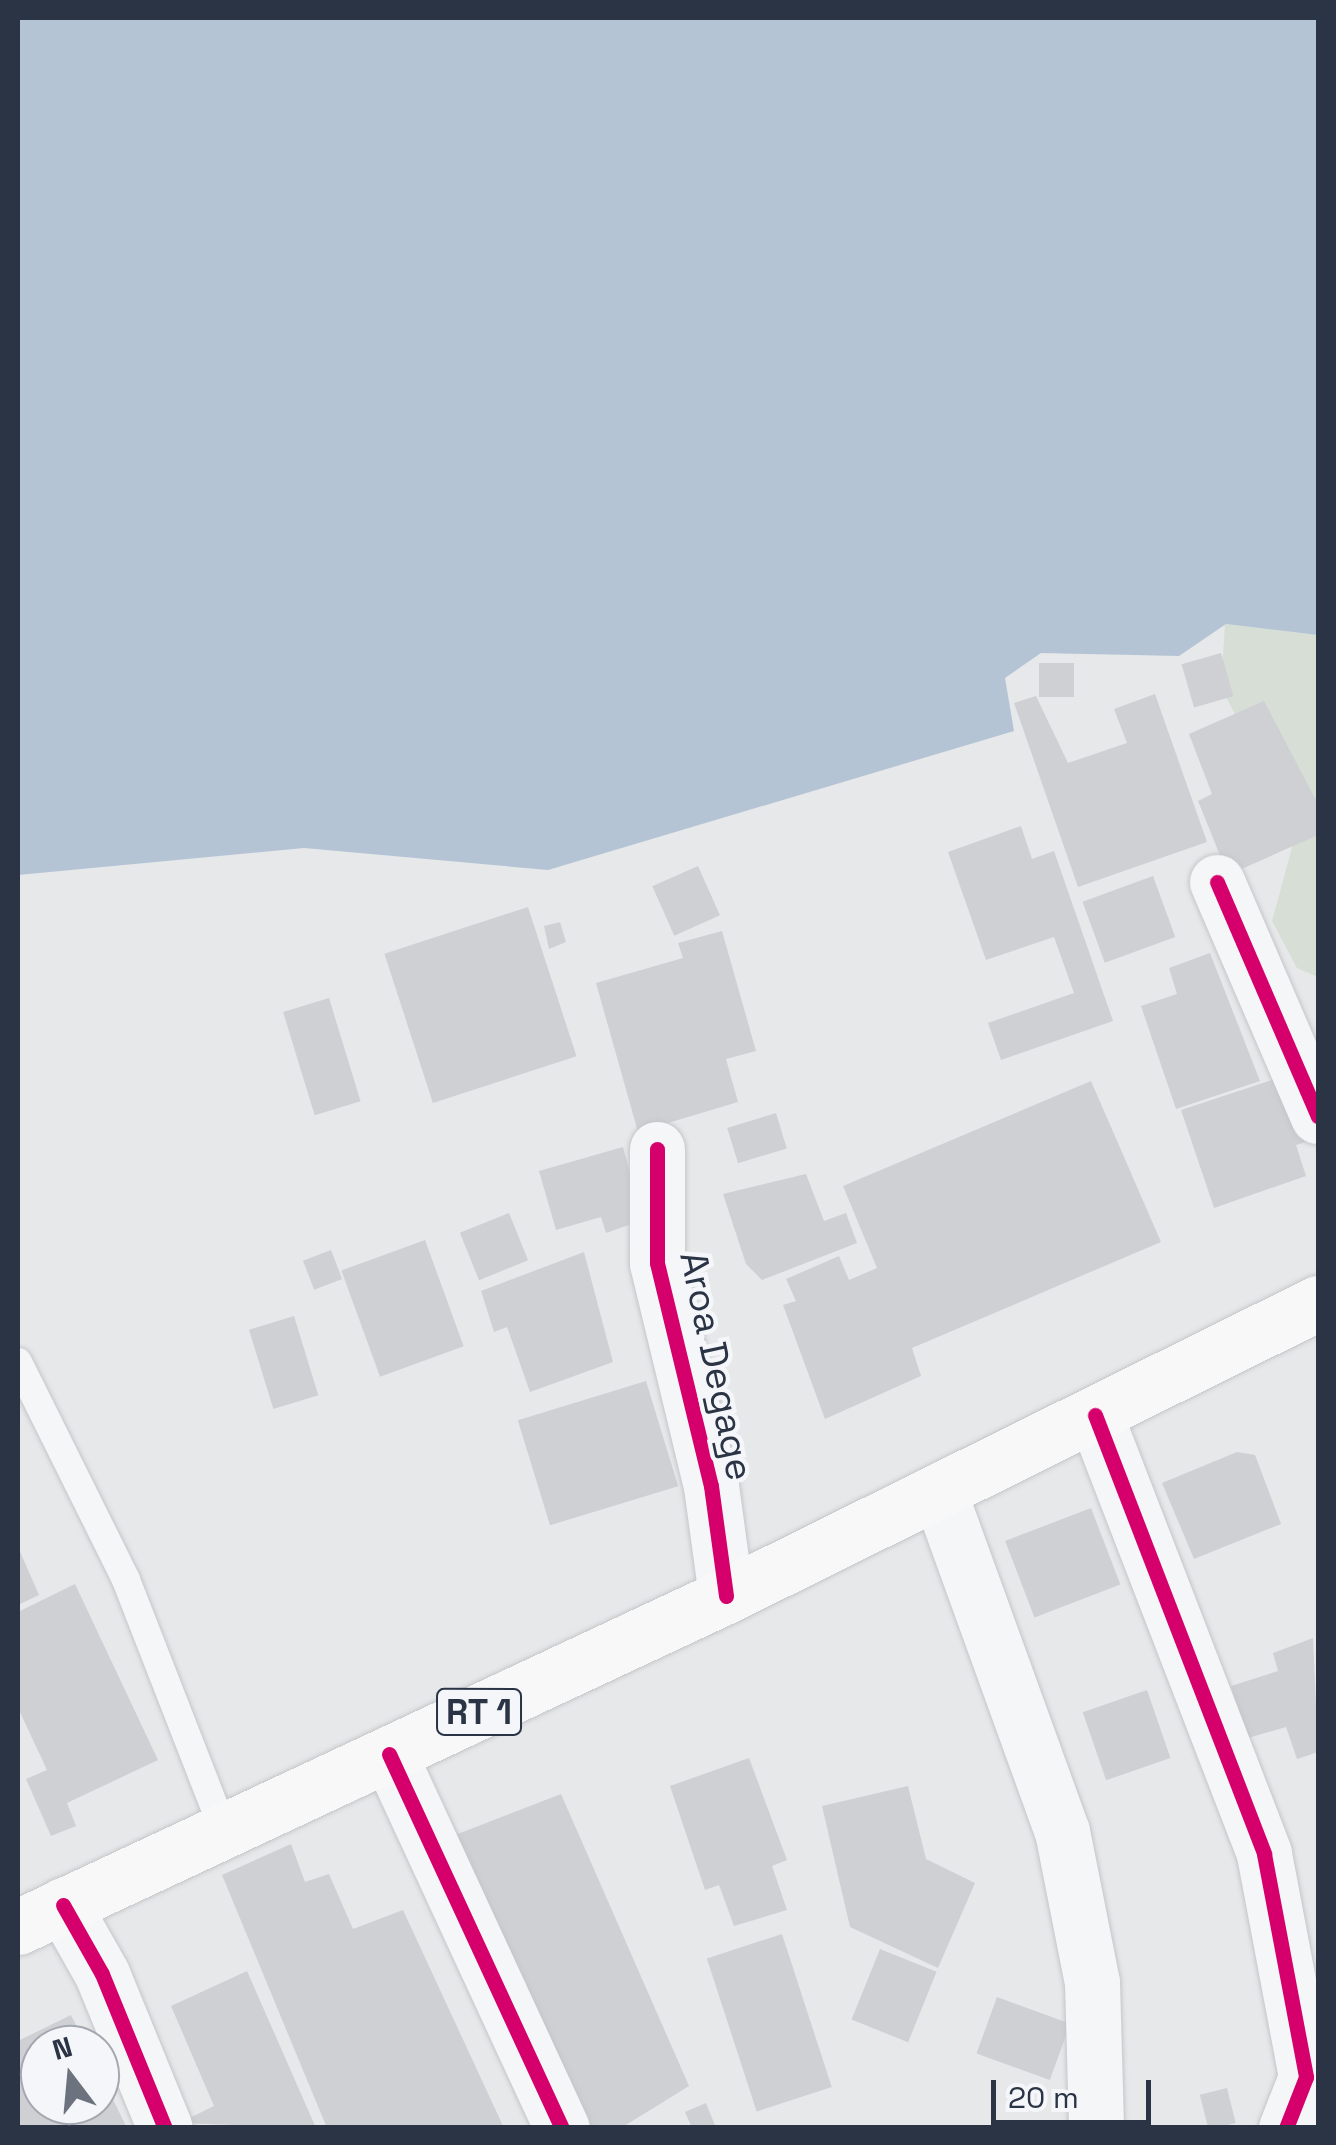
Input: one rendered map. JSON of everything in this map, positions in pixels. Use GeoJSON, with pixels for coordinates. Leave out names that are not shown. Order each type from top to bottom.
{"type":"FeatureCollection","features":[{"type":"Feature","properties":{"kind":"main road","name":"RT 1"},"geometry":{"type":"LineString","coordinates":[[40,1916],[222,1826],[388,1754],[726,1596],[1318,1303]]}},
{"type":"Feature","properties":{"kind":"street"},"geometry":{"type":"LineString","coordinates":[[1217,882],[1318,1116]]}},
{"type":"Feature","properties":{"kind":"street","name":"Aroa Degage"},"geometry":{"type":"LineString","coordinates":[[656,1149],[657,1264],[711,1486],[726,1596]]}},
{"type":"Feature","properties":{"kind":"street"},"geometry":{"type":"LineString","coordinates":[[1095,1415],[1264,1854],[1311,2064],[1286,2128]]}},
{"type":"Feature","properties":{"kind":"street"},"geometry":{"type":"LineString","coordinates":[[939,1492],[1062,1831],[1092,1982],[1096,2128]]}},
{"type":"Feature","properties":{"kind":"street"},"geometry":{"type":"LineString","coordinates":[[388,1754],[562,2128]]}},
{"type":"Feature","properties":{"kind":"street"},"geometry":{"type":"LineString","coordinates":[[40,1916],[102,1974],[165,2128]]}},
{"type":"Feature","properties":{"kind":"lane"},"geometry":{"type":"LineString","coordinates":[[18,1362],[126,1580],[222,1826]]}},
{"type":"Feature","properties":{"kind":"shaded area"},"geometry":{"type":"Polygon","coordinates":[[[1225,624],[1318,635],[1318,977],[1297,968],[1272,921],[1296,833],[1221,687],[1225,624]]]}},
{"type":"Feature","properties":{"kind":"water"},"geometry":{"type":"Polygon","coordinates":[[[18,18],[1318,18],[1318,635],[1226,624],[1179,656],[1041,653],[1005,678],[1014,731],[548,870],[304,848],[18,875],[18,18]]]}},
{"type":"Feature","properties":{"kind":"building"},"geometry":{"type":"Polygon","coordinates":[[[1221,653],[1233,696],[1194,708],[1182,664],[1221,653]]]}},
{"type":"Feature","properties":{"kind":"building"},"geometry":{"type":"Polygon","coordinates":[[[1039,663],[1074,663],[1074,697],[1039,697],[1039,663]]]}},
{"type":"Feature","properties":{"kind":"building"},"geometry":{"type":"Polygon","coordinates":[[[1155,694],[1207,842],[1078,887],[1014,703],[1036,696],[1068,763],[1127,743],[1114,709],[1155,694]]]}},
{"type":"Feature","properties":{"kind":"building"},"geometry":{"type":"Polygon","coordinates":[[[1264,701],[1318,804],[1318,835],[1228,875],[1198,801],[1212,794],[1189,734],[1264,701]]]}},
{"type":"Feature","properties":{"kind":"building"},"geometry":{"type":"Polygon","coordinates":[[[1021,826],[1032,859],[1054,851],[1113,1021],[1001,1060],[988,1023],[1074,993],[1054,937],[986,960],[948,852],[1021,826]]]}},
{"type":"Feature","properties":{"kind":"building"},"geometry":{"type":"Polygon","coordinates":[[[698,866],[720,915],[674,936],[652,886],[698,866]]]}},
{"type":"Feature","properties":{"kind":"building"},"geometry":{"type":"Polygon","coordinates":[[[1153,876],[1175,937],[1105,963],[1083,902],[1153,876]]]}},
{"type":"Feature","properties":{"kind":"building"},"geometry":{"type":"Polygon","coordinates":[[[528,907],[577,1056],[433,1103],[384,954],[528,907]]]}},
{"type":"Feature","properties":{"kind":"building"},"geometry":{"type":"Polygon","coordinates":[[[560,922],[566,942],[549,949],[544,926],[560,922]]]}},
{"type":"Feature","properties":{"kind":"building"},"geometry":{"type":"Polygon","coordinates":[[[722,931],[756,1051],[726,1059],[738,1102],[638,1132],[596,983],[683,958],[678,943],[722,931]]]}},
{"type":"Feature","properties":{"kind":"building"},"geometry":{"type":"Polygon","coordinates":[[[1210,953],[1260,1081],[1176,1109],[1141,1006],[1177,994],[1169,968],[1210,953]]]}},
{"type":"Feature","properties":{"kind":"building"},"geometry":{"type":"Polygon","coordinates":[[[329,998],[361,1101],[315,1115],[283,1012],[329,998]]]}},
{"type":"Feature","properties":{"kind":"building"},"geometry":{"type":"Polygon","coordinates":[[[1287,1075],[1309,1141],[1296,1145],[1306,1176],[1214,1208],[1181,1110],[1287,1075]]]}},
{"type":"Feature","properties":{"kind":"building"},"geometry":{"type":"Polygon","coordinates":[[[1091,1081],[1161,1242],[912,1348],[921,1376],[825,1419],[783,1305],[796,1301],[786,1279],[839,1256],[849,1280],[877,1268],[843,1186],[1091,1081]]]}},
{"type":"Feature","properties":{"kind":"building"},"geometry":{"type":"Polygon","coordinates":[[[776,1113],[787,1148],[738,1163],[727,1128],[776,1113]]]}},
{"type":"Feature","properties":{"kind":"building"},"geometry":{"type":"Polygon","coordinates":[[[623,1147],[643,1220],[606,1233],[601,1217],[556,1230],[539,1171],[623,1147]]]}},
{"type":"Feature","properties":{"kind":"building"},"geometry":{"type":"Polygon","coordinates":[[[806,1174],[824,1221],[846,1213],[857,1243],[762,1280],[746,1264],[723,1194],[806,1174]]]}},
{"type":"Feature","properties":{"kind":"building"},"geometry":{"type":"Polygon","coordinates":[[[509,1213],[528,1260],[479,1280],[460,1233],[509,1213]]]}},
{"type":"Feature","properties":{"kind":"building"},"geometry":{"type":"Polygon","coordinates":[[[425,1240],[464,1346],[380,1377],[341,1270],[425,1240]]]}},
{"type":"Feature","properties":{"kind":"building"},"geometry":{"type":"Polygon","coordinates":[[[331,1250],[342,1279],[314,1290],[303,1261],[331,1250]]]}},
{"type":"Feature","properties":{"kind":"building"},"geometry":{"type":"Polygon","coordinates":[[[584,1252],[613,1362],[530,1392],[507,1327],[494,1332],[481,1291],[584,1252]]]}},
{"type":"Feature","properties":{"kind":"building"},"geometry":{"type":"Polygon","coordinates":[[[294,1316],[318,1395],[273,1409],[249,1330],[294,1316]]]}},
{"type":"Feature","properties":{"kind":"building"},"geometry":{"type":"Polygon","coordinates":[[[646,1381],[678,1486],[550,1525],[518,1420],[646,1381]]]}},
{"type":"Feature","properties":{"kind":"building"},"geometry":{"type":"Polygon","coordinates":[[[1237,1452],[1255,1455],[1281,1524],[1194,1559],[1162,1483],[1237,1452]]]}},
{"type":"Feature","properties":{"kind":"building"},"geometry":{"type":"Polygon","coordinates":[[[1091,1508],[1120,1585],[1034,1618],[1005,1541],[1091,1508]]]}},
{"type":"Feature","properties":{"kind":"building"},"geometry":{"type":"Polygon","coordinates":[[[18,1547],[39,1595],[18,1605],[18,1547]]]}},
{"type":"Feature","properties":{"kind":"building"},"geometry":{"type":"Polygon","coordinates":[[[75,1584],[158,1760],[67,1803],[76,1826],[51,1836],[26,1779],[47,1770],[18,1708],[18,1612],[75,1584]]]}},
{"type":"Feature","properties":{"kind":"building"},"geometry":{"type":"Polygon","coordinates":[[[1313,1638],[1318,1752],[1297,1759],[1286,1727],[1248,1738],[1231,1686],[1278,1671],[1273,1653],[1313,1638]]]}},
{"type":"Feature","properties":{"kind":"building"},"geometry":{"type":"Polygon","coordinates":[[[1147,1690],[1170,1758],[1106,1780],[1083,1712],[1147,1690]]]}},
{"type":"Feature","properties":{"kind":"building"},"geometry":{"type":"Polygon","coordinates":[[[749,1758],[787,1860],[772,1866],[787,1910],[734,1926],[719,1885],[705,1890],[670,1786],[749,1758]]]}},
{"type":"Feature","properties":{"kind":"building"},"geometry":{"type":"Polygon","coordinates":[[[908,1786],[926,1859],[975,1883],[938,1968],[850,1927],[822,1806],[908,1786]]]}},
{"type":"Feature","properties":{"kind":"building"},"geometry":{"type":"Polygon","coordinates":[[[561,1794],[689,2086],[621,2128],[581,2128],[455,1835],[561,1794]]]}},
{"type":"Feature","properties":{"kind":"building"},"geometry":{"type":"Polygon","coordinates":[[[291,1844],[305,1882],[329,1874],[353,1929],[403,1910],[504,2128],[327,2128],[222,1875],[291,1844]]]}},
{"type":"Feature","properties":{"kind":"building"},"geometry":{"type":"Polygon","coordinates":[[[782,1934],[832,2087],[757,2112],[707,1958],[782,1934]]]}},
{"type":"Feature","properties":{"kind":"building"},"geometry":{"type":"Polygon","coordinates":[[[880,1949],[937,1972],[908,2042],[852,2019],[880,1949]]]}},
{"type":"Feature","properties":{"kind":"building"},"geometry":{"type":"Polygon","coordinates":[[[247,1971],[316,2128],[179,2123],[214,2106],[171,2006],[247,1971]]]}},
{"type":"Feature","properties":{"kind":"building"},"geometry":{"type":"Polygon","coordinates":[[[997,1997],[1070,2024],[1050,2080],[976,2053],[997,1997]]]}},
{"type":"Feature","properties":{"kind":"building"},"geometry":{"type":"Polygon","coordinates":[[[71,2015],[76,2025],[51,2025],[71,2015]]]}},
{"type":"Feature","properties":{"kind":"building"},"geometry":{"type":"Polygon","coordinates":[[[18,2041],[20,2125],[120,2125],[120,2114],[127,2128],[18,2128],[18,2041]]]}},
{"type":"Feature","properties":{"kind":"building"},"geometry":{"type":"Polygon","coordinates":[[[1227,2088],[1236,2123],[1208,2128],[1200,2095],[1227,2088]]]}},
{"type":"Feature","properties":{"kind":"building"},"geometry":{"type":"Polygon","coordinates":[[[706,2103],[716,2128],[692,2128],[685,2112],[706,2103]]]}},
{"type":"Feature","properties":{"kind":"cycle path"},"geometry":{"type":"LineString","coordinates":[[1217,882],[1318,1116]]}},
{"type":"Feature","properties":{"kind":"cycle path"},"geometry":{"type":"LineString","coordinates":[[657,1149],[657,1263],[711,1486],[726,1596]]}},
{"type":"Feature","properties":{"kind":"cycle path"},"geometry":{"type":"LineString","coordinates":[[1095,1415],[1264,1854],[1306,2077],[1286,2128]]}},
{"type":"Feature","properties":{"kind":"cycle path"},"geometry":{"type":"LineString","coordinates":[[389,1754],[562,2128]]}},
{"type":"Feature","properties":{"kind":"cycle path"},"geometry":{"type":"LineString","coordinates":[[63,1905],[102,1974],[165,2128]]}}]}
